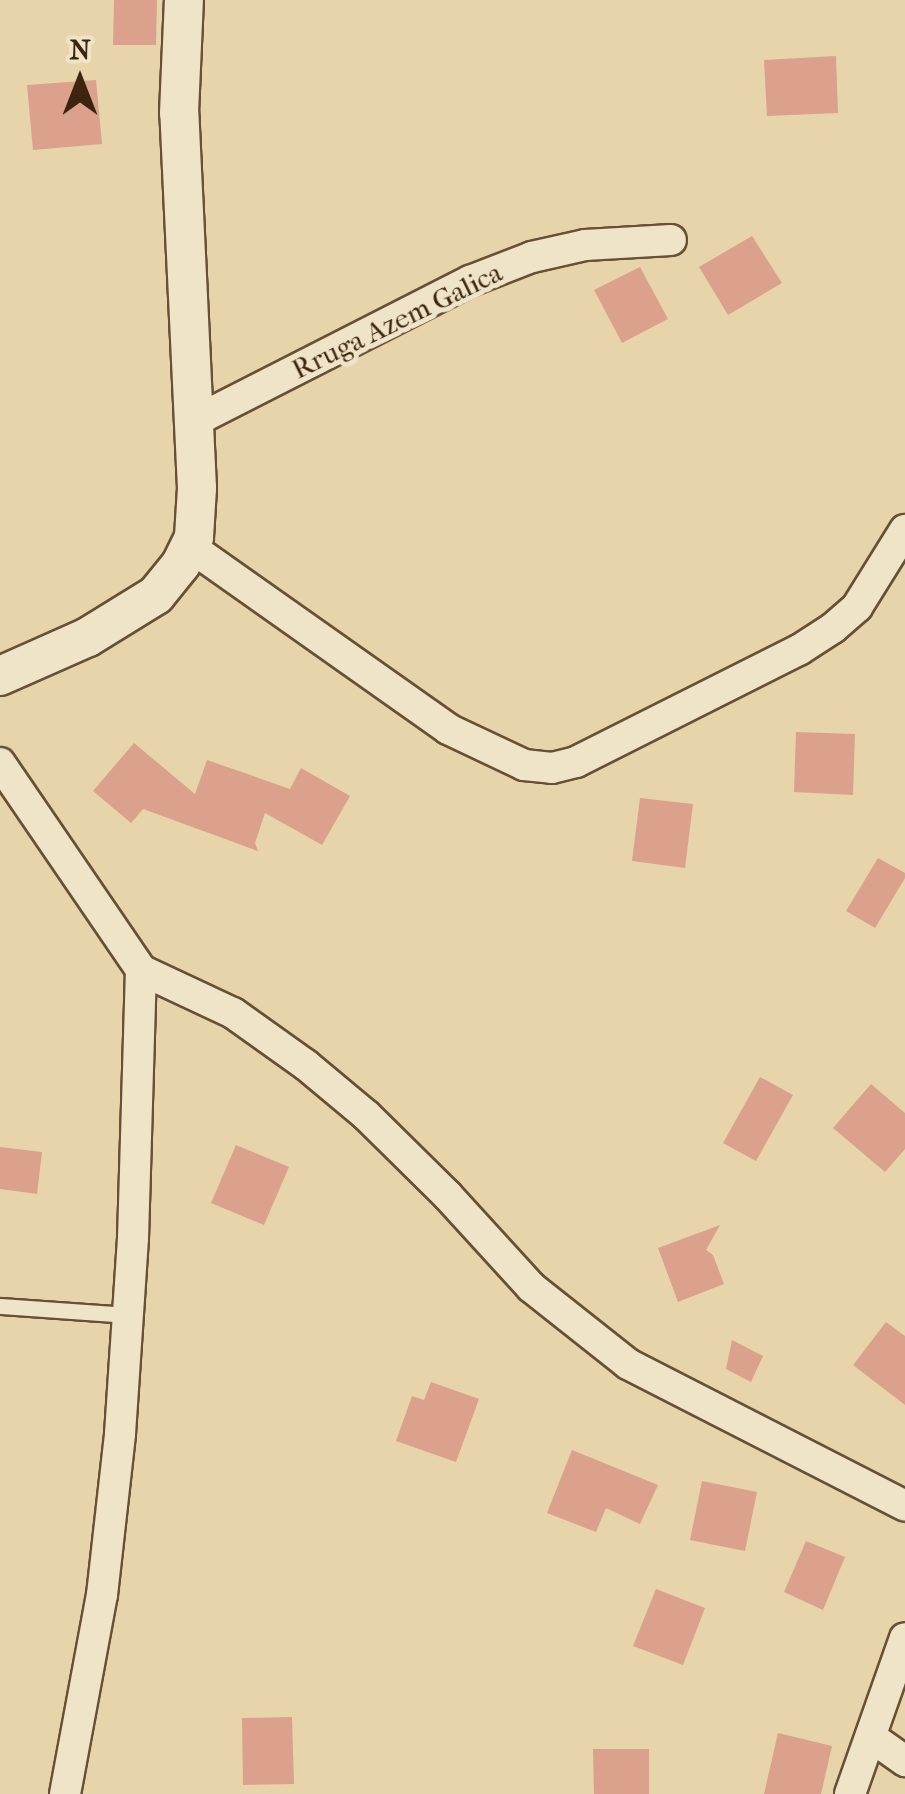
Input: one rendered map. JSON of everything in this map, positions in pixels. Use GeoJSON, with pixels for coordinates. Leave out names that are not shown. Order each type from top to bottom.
{"type":"FeatureCollection","features":[{"type":"Feature","properties":{"kind":"street"},"geometry":{"type":"LineString","coordinates":[[0,676],[88,637],[156,595],[194,537],[197,488],[179,113],[184,0]]}},
{"type":"Feature","properties":{"kind":"street","name":"Rruga Azem Galica"},"geometry":{"type":"LineString","coordinates":[[191,423],[470,281],[532,257],[585,244],[671,240]]}},
{"type":"Feature","properties":{"kind":"street"},"geometry":{"type":"LineString","coordinates":[[189,546],[448,729],[524,765],[552,768],[576,762],[799,650],[834,628],[856,607],[905,530]]}},
{"type":"Feature","properties":{"kind":"street"},"geometry":{"type":"LineString","coordinates":[[0,763],[141,970],[233,1013],[306,1065],[407,1155],[530,1287],[628,1364],[905,1506]]}},
{"type":"Feature","properties":{"kind":"street"},"geometry":{"type":"LineString","coordinates":[[65,1794],[102,1594],[128,1315],[141,970]]}},
{"type":"Feature","properties":{"kind":"street"},"geometry":{"type":"LineString","coordinates":[[850,1794],[905,1638]]}},
{"type":"Feature","properties":{"kind":"street"},"geometry":{"type":"LineString","coordinates":[[872,1737],[905,1760]]}},
{"type":"Feature","properties":{"kind":"lane"},"geometry":{"type":"LineString","coordinates":[[0,1306],[128,1315]]}},
{"type":"Feature","properties":{"kind":"building"},"geometry":{"type":"Polygon","coordinates":[[[114,0],[157,0],[156,45],[113,45],[114,0]]]}},
{"type":"Feature","properties":{"kind":"building"},"geometry":{"type":"Polygon","coordinates":[[[836,56],[838,113],[767,116],[764,60],[836,56]]]}},
{"type":"Feature","properties":{"kind":"building"},"geometry":{"type":"Polygon","coordinates":[[[96,80],[102,144],[33,150],[27,85],[96,80]]]}},
{"type":"Feature","properties":{"kind":"building"},"geometry":{"type":"Polygon","coordinates":[[[752,236],[782,283],[728,315],[699,267],[752,236]]]}},
{"type":"Feature","properties":{"kind":"building"},"geometry":{"type":"Polygon","coordinates":[[[640,267],[668,319],[622,343],[594,290],[640,267]]]}},
{"type":"Feature","properties":{"kind":"building"},"geometry":{"type":"Polygon","coordinates":[[[796,732],[855,734],[853,795],[794,792],[796,732]]]}},
{"type":"Feature","properties":{"kind":"building"},"geometry":{"type":"Polygon","coordinates":[[[134,743],[195,794],[207,760],[290,789],[301,768],[350,796],[322,845],[265,813],[255,843],[258,851],[143,809],[131,823],[93,791],[134,743]]]}},
{"type":"Feature","properties":{"kind":"building"},"geometry":{"type":"Polygon","coordinates":[[[640,798],[693,804],[685,868],[632,861],[640,798]]]}},
{"type":"Feature","properties":{"kind":"building"},"geometry":{"type":"Polygon","coordinates":[[[878,858],[905,873],[905,878],[875,928],[846,911],[878,858]]]}},
{"type":"Feature","properties":{"kind":"building"},"geometry":{"type":"Polygon","coordinates":[[[760,1077],[793,1095],[756,1161],[723,1143],[760,1077]]]}},
{"type":"Feature","properties":{"kind":"building"},"geometry":{"type":"Polygon","coordinates":[[[871,1084],[905,1113],[905,1149],[885,1172],[833,1128],[871,1084]]]}},
{"type":"Feature","properties":{"kind":"building"},"geometry":{"type":"Polygon","coordinates":[[[236,1145],[289,1167],[264,1225],[211,1203],[236,1145]]]}},
{"type":"Feature","properties":{"kind":"building"},"geometry":{"type":"Polygon","coordinates":[[[0,1147],[42,1152],[37,1194],[0,1189],[0,1147]]]}},
{"type":"Feature","properties":{"kind":"building"},"geometry":{"type":"Polygon","coordinates":[[[720,1225],[706,1250],[713,1255],[724,1284],[678,1302],[658,1248],[720,1225]]]}},
{"type":"Feature","properties":{"kind":"building"},"geometry":{"type":"Polygon","coordinates":[[[886,1322],[905,1336],[905,1405],[853,1365],[886,1322]]]}},
{"type":"Feature","properties":{"kind":"building"},"geometry":{"type":"Polygon","coordinates":[[[732,1340],[763,1356],[751,1382],[726,1369],[732,1340]]]}},
{"type":"Feature","properties":{"kind":"building"},"geometry":{"type":"Polygon","coordinates":[[[431,1382],[479,1399],[456,1462],[396,1441],[412,1396],[424,1400],[431,1382]]]}},
{"type":"Feature","properties":{"kind":"building"},"geometry":{"type":"Polygon","coordinates":[[[572,1450],[658,1485],[640,1524],[606,1508],[596,1532],[547,1513],[572,1450]]]}},
{"type":"Feature","properties":{"kind":"building"},"geometry":{"type":"Polygon","coordinates":[[[702,1481],[757,1492],[745,1551],[690,1540],[702,1481]]]}},
{"type":"Feature","properties":{"kind":"building"},"geometry":{"type":"Polygon","coordinates":[[[806,1541],[845,1557],[823,1610],[784,1592],[806,1541]]]}},
{"type":"Feature","properties":{"kind":"building"},"geometry":{"type":"Polygon","coordinates":[[[656,1589],[705,1608],[683,1665],[633,1646],[656,1589]]]}},
{"type":"Feature","properties":{"kind":"building"},"geometry":{"type":"Polygon","coordinates":[[[292,1717],[294,1784],[243,1785],[242,1718],[292,1717]]]}},
{"type":"Feature","properties":{"kind":"building"},"geometry":{"type":"Polygon","coordinates":[[[778,1733],[832,1746],[821,1794],[764,1794],[778,1733]]]}},
{"type":"Feature","properties":{"kind":"building"},"geometry":{"type":"Polygon","coordinates":[[[593,1749],[649,1749],[649,1794],[594,1794],[593,1749]]]}}]}
